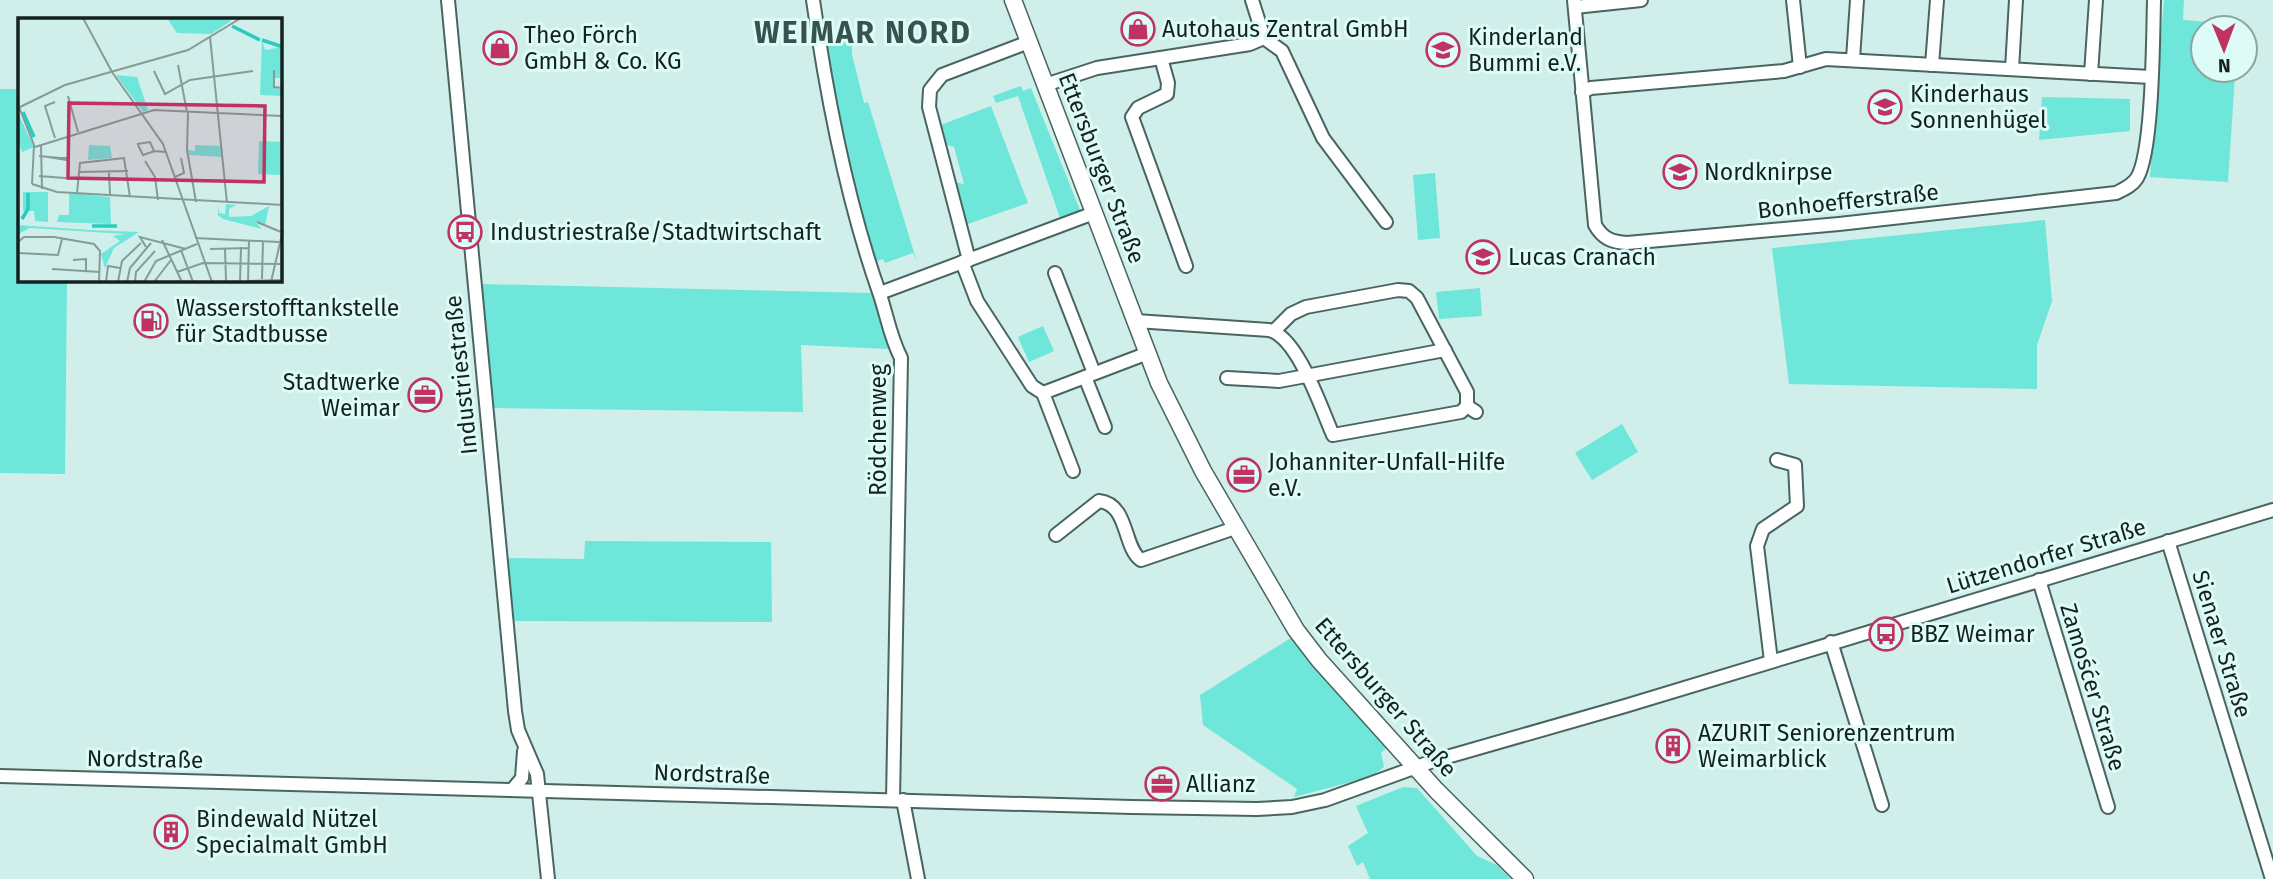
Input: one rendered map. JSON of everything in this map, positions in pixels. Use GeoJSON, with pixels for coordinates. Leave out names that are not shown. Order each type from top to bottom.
{"type":"FeatureCollection","features":[{"type":"Feature","properties":{"kind":"street","name":"Industriestraße"},"geometry":{"type":"LineString","coordinates":[[448,0],[506,634],[515,712],[537,774],[548,879]]}},
{"type":"Feature","properties":{"kind":"street","name":"Rödchenweg"},"geometry":{"type":"LineString","coordinates":[[813,0],[831,118],[893,342],[901,358],[898,800],[918,879]]}},
{"type":"Feature","properties":{"kind":"street","name":"Ettersburger Straße"},"geometry":{"type":"LineString","coordinates":[[1013,0],[1172,414],[1235,528],[1296,630],[1319,660],[1416,767],[1525,879]]}},
{"type":"Feature","properties":{"kind":"street"},"geometry":{"type":"LineString","coordinates":[[1251,0],[1264,38]]}},
{"type":"Feature","properties":{"kind":"street","name":"Bonhoefferstraße"},"geometry":{"type":"LineString","coordinates":[[1642,0],[1574,3],[1595,225],[1601,236],[1613,242],[1627,243],[1853,223],[2116,193],[2133,183],[2141,167],[2151,77],[2154,0]]}},
{"type":"Feature","properties":{"kind":"street"},"geometry":{"type":"LineString","coordinates":[[1793,0],[1800,67]]}},
{"type":"Feature","properties":{"kind":"street"},"geometry":{"type":"LineString","coordinates":[[1853,59],[1857,0]]}},
{"type":"Feature","properties":{"kind":"street"},"geometry":{"type":"LineString","coordinates":[[1932,65],[1937,0]]}},
{"type":"Feature","properties":{"kind":"street"},"geometry":{"type":"LineString","coordinates":[[2012,69],[2016,0]]}},
{"type":"Feature","properties":{"kind":"street"},"geometry":{"type":"LineString","coordinates":[[2091,74],[2096,0]]}},
{"type":"Feature","properties":{"kind":"street"},"geometry":{"type":"LineString","coordinates":[[1045,85],[1097,68],[1250,44],[1264,38],[1274,42],[1282,51],[1322,138],[1386,222]]}},
{"type":"Feature","properties":{"kind":"street"},"geometry":{"type":"LineString","coordinates":[[1029,42],[942,75],[930,90],[929,107],[977,301],[1032,386],[1042,393],[1073,471]]}},
{"type":"Feature","properties":{"kind":"street"},"geometry":{"type":"LineString","coordinates":[[1161,58],[1168,83],[1167,94],[1138,108],[1132,117],[1186,266]]}},
{"type":"Feature","properties":{"kind":"street"},"geometry":{"type":"LineString","coordinates":[[1582,92],[1591,88],[1800,67],[1826,59],[2151,77]]}},
{"type":"Feature","properties":{"kind":"street"},"geometry":{"type":"LineString","coordinates":[[880,293],[1094,213]]}},
{"type":"Feature","properties":{"kind":"street"},"geometry":{"type":"LineString","coordinates":[[1055,273],[1105,427]]}},
{"type":"Feature","properties":{"kind":"street"},"geometry":{"type":"LineString","coordinates":[[1136,321],[1274,331],[1294,349],[1334,435],[1472,409],[1467,392],[1418,298],[1404,290],[1306,307],[1291,314],[1274,331]]}},
{"type":"Feature","properties":{"kind":"street"},"geometry":{"type":"LineString","coordinates":[[1227,378],[1279,381],[1445,350]]}},
{"type":"Feature","properties":{"kind":"street"},"geometry":{"type":"LineString","coordinates":[[1042,393],[1148,353]]}},
{"type":"Feature","properties":{"kind":"street"},"geometry":{"type":"LineString","coordinates":[[1771,660],[1758,546],[1763,529],[1797,506],[1795,465],[1777,460]]}},
{"type":"Feature","properties":{"kind":"street"},"geometry":{"type":"LineString","coordinates":[[1056,535],[1100,502],[1109,504],[1116,512],[1128,531],[1136,557],[1141,560],[1235,528]]}},
{"type":"Feature","properties":{"kind":"street","name":"Lützendorfer Straße"},"geometry":{"type":"LineString","coordinates":[[1416,767],[2273,510]]}},
{"type":"Feature","properties":{"kind":"street","name":"Sienaer Straße"},"geometry":{"type":"LineString","coordinates":[[2168,541],[2272,879]]}},
{"type":"Feature","properties":{"kind":"street","name":"Zamośćer Straße"},"geometry":{"type":"LineString","coordinates":[[2039,580],[2108,807]]}},
{"type":"Feature","properties":{"kind":"street"},"geometry":{"type":"LineString","coordinates":[[1831,642],[1882,805]]}},
{"type":"Feature","properties":{"kind":"street","name":"Industriestraße"},"geometry":{"type":"LineString","coordinates":[[512,790],[524,771],[524,743]]}},
{"type":"Feature","properties":{"kind":"street","name":"Nordstraße"},"geometry":{"type":"LineString","coordinates":[[0,776],[1257,809],[1292,807],[1325,800],[1416,767]]}},
{"type":"Feature","properties":{"kind":"shaded area"},"geometry":{"type":"Polygon","coordinates":[[[2164,0],[2184,0],[2183,20],[2189,20],[2189,84],[2234,84],[2228,182],[2150,177],[2164,0]]]}},
{"type":"Feature","properties":{"kind":"shaded area"},"geometry":{"type":"Polygon","coordinates":[[[852,38],[852,54],[864,103],[868,102],[917,262],[913,253],[885,263],[883,259],[875,262],[837,122],[825,39],[852,38]]]}},
{"type":"Feature","properties":{"kind":"shaded area"},"geometry":{"type":"Polygon","coordinates":[[[1021,86],[1023,91],[1031,88],[1080,210],[1060,218],[1018,96],[996,103],[993,96],[1021,86]]]}},
{"type":"Feature","properties":{"kind":"shaded area"},"geometry":{"type":"Polygon","coordinates":[[[0,89],[18,89],[18,282],[67,282],[65,474],[0,473],[0,89]]]}},
{"type":"Feature","properties":{"kind":"shaded area"},"geometry":{"type":"Polygon","coordinates":[[[2042,97],[2130,99],[2130,131],[2039,140],[2042,97]]]}},
{"type":"Feature","properties":{"kind":"shaded area"},"geometry":{"type":"Polygon","coordinates":[[[991,106],[1028,203],[965,225],[953,182],[964,184],[954,147],[943,144],[938,126],[991,106]]]}},
{"type":"Feature","properties":{"kind":"shaded area"},"geometry":{"type":"Polygon","coordinates":[[[1435,173],[1440,238],[1418,240],[1413,175],[1435,173]]]}},
{"type":"Feature","properties":{"kind":"shaded area"},"geometry":{"type":"Polygon","coordinates":[[[2045,220],[2052,301],[2037,345],[2037,389],[1789,384],[1772,248],[2045,220]]]}},
{"type":"Feature","properties":{"kind":"shaded area"},"geometry":{"type":"Polygon","coordinates":[[[481,284],[873,293],[889,349],[801,345],[803,412],[493,408],[481,284]]]}},
{"type":"Feature","properties":{"kind":"shaded area"},"geometry":{"type":"Polygon","coordinates":[[[1480,288],[1482,316],[1439,319],[1436,292],[1480,288]]]}},
{"type":"Feature","properties":{"kind":"shaded area"},"geometry":{"type":"Polygon","coordinates":[[[1043,326],[1054,351],[1029,362],[1018,337],[1043,326]]]}},
{"type":"Feature","properties":{"kind":"shaded area"},"geometry":{"type":"Polygon","coordinates":[[[1622,424],[1638,452],[1592,480],[1575,453],[1622,424]]]}},
{"type":"Feature","properties":{"kind":"shaded area"},"geometry":{"type":"Polygon","coordinates":[[[585,541],[771,542],[772,622],[513,621],[506,558],[584,559],[585,541]]]}},
{"type":"Feature","properties":{"kind":"shaded area"},"geometry":{"type":"Polygon","coordinates":[[[1294,636],[1341,696],[1387,747],[1381,753],[1384,767],[1370,777],[1294,797],[1297,789],[1203,725],[1200,695],[1294,636]]]}},
{"type":"Feature","properties":{"kind":"shaded area"},"geometry":{"type":"Polygon","coordinates":[[[1403,787],[1417,788],[1477,856],[1497,865],[1511,879],[1370,879],[1363,862],[1357,866],[1348,846],[1368,833],[1356,806],[1403,787]]]}},
{"type":"Feature","properties":{"kind":"place","name":"Autohaus Zentral GmbH"},"geometry":{"type":"Point","coordinates":[1138,29]}},
{"type":"Feature","properties":{"kind":"place","name":"Theo Förch GmbH & Co. KG"},"geometry":{"type":"Point","coordinates":[500,48]}},
{"type":"Feature","properties":{"kind":"place","name":"Kinderland Bummi e.V."},"geometry":{"type":"Point","coordinates":[1443,50]}},
{"type":"Feature","properties":{"kind":"place","name":"Kinderhaus Sonnenhügel"},"geometry":{"type":"Point","coordinates":[1885,107]}},
{"type":"Feature","properties":{"kind":"place","name":"Nordknirpse"},"geometry":{"type":"Point","coordinates":[1680,172]}},
{"type":"Feature","properties":{"kind":"place","name":"Industriestraße/Stadtwirtschaft"},"geometry":{"type":"Point","coordinates":[465,232]}},
{"type":"Feature","properties":{"kind":"place","name":"Lucas Cranach"},"geometry":{"type":"Point","coordinates":[1483,257]}},
{"type":"Feature","properties":{"kind":"place","name":"Wasserstofftankstelle für Stadtbusse"},"geometry":{"type":"Point","coordinates":[151,321]}},
{"type":"Feature","properties":{"kind":"place","name":"Stadtwerke Weimar"},"geometry":{"type":"Point","coordinates":[425,395]}},
{"type":"Feature","properties":{"kind":"place","name":"Johanniter-Unfall-Hilfe e.V."},"geometry":{"type":"Point","coordinates":[1244,475]}},
{"type":"Feature","properties":{"kind":"place","name":"BBZ Weimar"},"geometry":{"type":"Point","coordinates":[1886,634]}},
{"type":"Feature","properties":{"kind":"place","name":"AZURIT Seniorenzentrum Weimarblick"},"geometry":{"type":"Point","coordinates":[1673,746]}},
{"type":"Feature","properties":{"kind":"place","name":"Allianz"},"geometry":{"type":"Point","coordinates":[1162,784]}},
{"type":"Feature","properties":{"kind":"place","name":"Bindewald Nützel Specialmalt GmbH"},"geometry":{"type":"Point","coordinates":[171,832]}},
{"type":"Feature","properties":{"kind":"district","name":"WEIMAR NORD"},"geometry":{"type":"Point","coordinates":[863,33]}}]}
